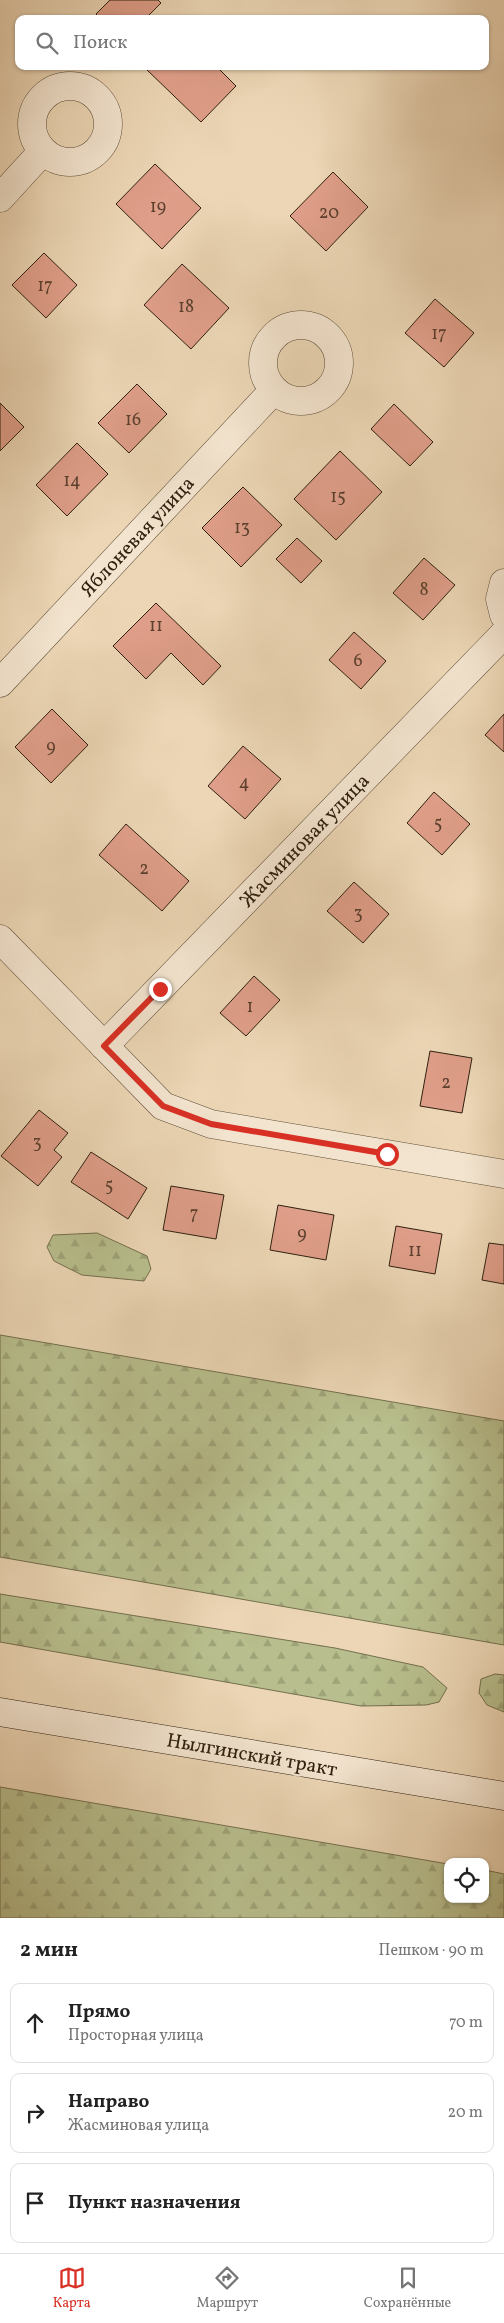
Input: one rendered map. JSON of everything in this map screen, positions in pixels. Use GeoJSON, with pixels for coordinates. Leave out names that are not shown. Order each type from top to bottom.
{"type":"FeatureCollection","features":[{"type":"Feature","properties":{"kind":"street"},"geometry":{"type":"LineString","coordinates":[[0,198],[43,151]]}},
{"type":"Feature","properties":{"kind":"street","name":"Яблоневая улица"},"geometry":{"type":"LineString","coordinates":[[0,683],[274,390]]}},
{"type":"Feature","properties":{"kind":"street"},"geometry":{"type":"LineString","coordinates":[[504,583],[500,599],[504,615]]}},
{"type":"Feature","properties":{"kind":"street","name":"Жасминовая улица"},"geometry":{"type":"LineString","coordinates":[[104,1046],[504,634]]}},
{"type":"Feature","properties":{"kind":"street"},"geometry":{"type":"LineString","coordinates":[[0,939],[163,1106],[211,1124],[504,1174]]}},
{"type":"Feature","properties":{"kind":"street","name":"Нылгинский тракт"},"geometry":{"type":"LineString","coordinates":[[0,1712],[504,1796]]}},
{"type":"Feature","properties":{"kind":"green space"},"geometry":{"type":"Polygon","coordinates":[[[97,1233],[147,1256],[151,1269],[144,1281],[82,1275],[54,1261],[47,1247],[53,1235],[97,1233]]]}},
{"type":"Feature","properties":{"kind":"green space"},"geometry":{"type":"Polygon","coordinates":[[[0,1335],[504,1421],[504,1645],[0,1557],[0,1335]]]}},
{"type":"Feature","properties":{"kind":"green space"},"geometry":{"type":"Polygon","coordinates":[[[0,1594],[335,1648],[423,1667],[447,1688],[439,1702],[426,1705],[361,1706],[0,1642],[0,1594]]]}},
{"type":"Feature","properties":{"kind":"green space"},"geometry":{"type":"Polygon","coordinates":[[[495,1674],[504,1675],[504,1712],[487,1705],[479,1693],[481,1679],[495,1674]]]}},
{"type":"Feature","properties":{"kind":"green space"},"geometry":{"type":"Polygon","coordinates":[[[0,1787],[444,1863],[444,1903],[489,1903],[489,1871],[504,1874],[504,1918],[0,1918],[0,1787]]]}},
{"type":"Feature","properties":{"kind":"building"},"geometry":{"type":"Polygon","coordinates":[[[110,0],[158,0],[161,3],[149,15],[96,14],[110,0]]]}},
{"type":"Feature","properties":{"kind":"building"},"geometry":{"type":"Polygon","coordinates":[[[147,70],[220,70],[236,86],[201,122],[147,70]]]}},
{"type":"Feature","properties":{"kind":"building"},"geometry":{"type":"Polygon","coordinates":[[[155,164],[201,208],[162,249],[116,204],[155,164]]]}},
{"type":"Feature","properties":{"kind":"building"},"geometry":{"type":"Polygon","coordinates":[[[333,172],[368,207],[326,251],[290,216],[333,172]]]}},
{"type":"Feature","properties":{"kind":"building"},"geometry":{"type":"Polygon","coordinates":[[[44,253],[77,285],[46,318],[12,285],[44,253]]]}},
{"type":"Feature","properties":{"kind":"building"},"geometry":{"type":"Polygon","coordinates":[[[182,264],[229,308],[191,349],[144,305],[182,264]]]}},
{"type":"Feature","properties":{"kind":"building"},"geometry":{"type":"Polygon","coordinates":[[[435,299],[474,333],[444,367],[405,333],[435,299]]]}},
{"type":"Feature","properties":{"kind":"building"},"geometry":{"type":"Polygon","coordinates":[[[137,384],[167,414],[129,453],[98,423],[137,384]]]}},
{"type":"Feature","properties":{"kind":"building"},"geometry":{"type":"Polygon","coordinates":[[[0,403],[24,427],[0,451],[0,403]]]}},
{"type":"Feature","properties":{"kind":"building"},"geometry":{"type":"Polygon","coordinates":[[[394,404],[433,442],[410,466],[371,429],[394,404]]]}},
{"type":"Feature","properties":{"kind":"building"},"geometry":{"type":"Polygon","coordinates":[[[77,443],[108,474],[67,516],[36,485],[77,443]]]}},
{"type":"Feature","properties":{"kind":"building"},"geometry":{"type":"Polygon","coordinates":[[[340,451],[382,492],[336,540],[294,499],[340,451]]]}},
{"type":"Feature","properties":{"kind":"building"},"geometry":{"type":"Polygon","coordinates":[[[243,487],[282,525],[241,567],[202,528],[243,487]]]}},
{"type":"Feature","properties":{"kind":"building"},"geometry":{"type":"Polygon","coordinates":[[[297,538],[322,561],[301,583],[276,559],[297,538]]]}},
{"type":"Feature","properties":{"kind":"building"},"geometry":{"type":"Polygon","coordinates":[[[424,558],[455,585],[423,620],[393,593],[424,558]]]}},
{"type":"Feature","properties":{"kind":"building"},"geometry":{"type":"Polygon","coordinates":[[[156,603],[221,666],[203,685],[171,653],[146,679],[113,646],[156,603]]]}},
{"type":"Feature","properties":{"kind":"building"},"geometry":{"type":"Polygon","coordinates":[[[354,632],[386,661],[361,689],[329,660],[354,632]]]}},
{"type":"Feature","properties":{"kind":"building"},"geometry":{"type":"Polygon","coordinates":[[[52,709],[88,745],[51,783],[15,747],[52,709]]]}},
{"type":"Feature","properties":{"kind":"building"},"geometry":{"type":"Polygon","coordinates":[[[504,714],[504,752],[485,735],[504,714]]]}},
{"type":"Feature","properties":{"kind":"building"},"geometry":{"type":"Polygon","coordinates":[[[243,746],[281,779],[245,819],[208,786],[243,746]]]}},
{"type":"Feature","properties":{"kind":"building"},"geometry":{"type":"Polygon","coordinates":[[[434,792],[470,824],[442,855],[407,823],[434,792]]]}},
{"type":"Feature","properties":{"kind":"building"},"geometry":{"type":"Polygon","coordinates":[[[126,824],[189,881],[162,911],[99,855],[126,824]]]}},
{"type":"Feature","properties":{"kind":"building"},"geometry":{"type":"Polygon","coordinates":[[[354,882],[389,914],[363,943],[327,911],[354,882]]]}},
{"type":"Feature","properties":{"kind":"building"},"geometry":{"type":"Polygon","coordinates":[[[254,976],[280,1000],[246,1036],[220,1013],[254,976]]]}},
{"type":"Feature","properties":{"kind":"building"},"geometry":{"type":"Polygon","coordinates":[[[430,1051],[472,1058],[462,1113],[420,1106],[430,1051]]]}},
{"type":"Feature","properties":{"kind":"building"},"geometry":{"type":"Polygon","coordinates":[[[39,1110],[68,1133],[54,1150],[62,1157],[38,1186],[1,1156],[39,1110]]]}},
{"type":"Feature","properties":{"kind":"building"},"geometry":{"type":"Polygon","coordinates":[[[91,1152],[147,1188],[128,1219],[71,1182],[91,1152]]]}},
{"type":"Feature","properties":{"kind":"building"},"geometry":{"type":"Polygon","coordinates":[[[171,1186],[224,1195],[216,1239],[163,1230],[171,1186]]]}},
{"type":"Feature","properties":{"kind":"building"},"geometry":{"type":"Polygon","coordinates":[[[278,1205],[334,1215],[326,1260],[270,1250],[278,1205]]]}},
{"type":"Feature","properties":{"kind":"building"},"geometry":{"type":"Polygon","coordinates":[[[396,1226],[442,1234],[435,1274],[389,1266],[396,1226]]]}},
{"type":"Feature","properties":{"kind":"building"},"geometry":{"type":"Polygon","coordinates":[[[489,1243],[504,1245],[504,1284],[482,1280],[489,1243]]]}},
{"type":"Feature","properties":{"kind":"route"},"geometry":{"type":"LineString","coordinates":[[160,989],[104,1046],[163,1106],[211,1124],[387,1154]]}}]}
